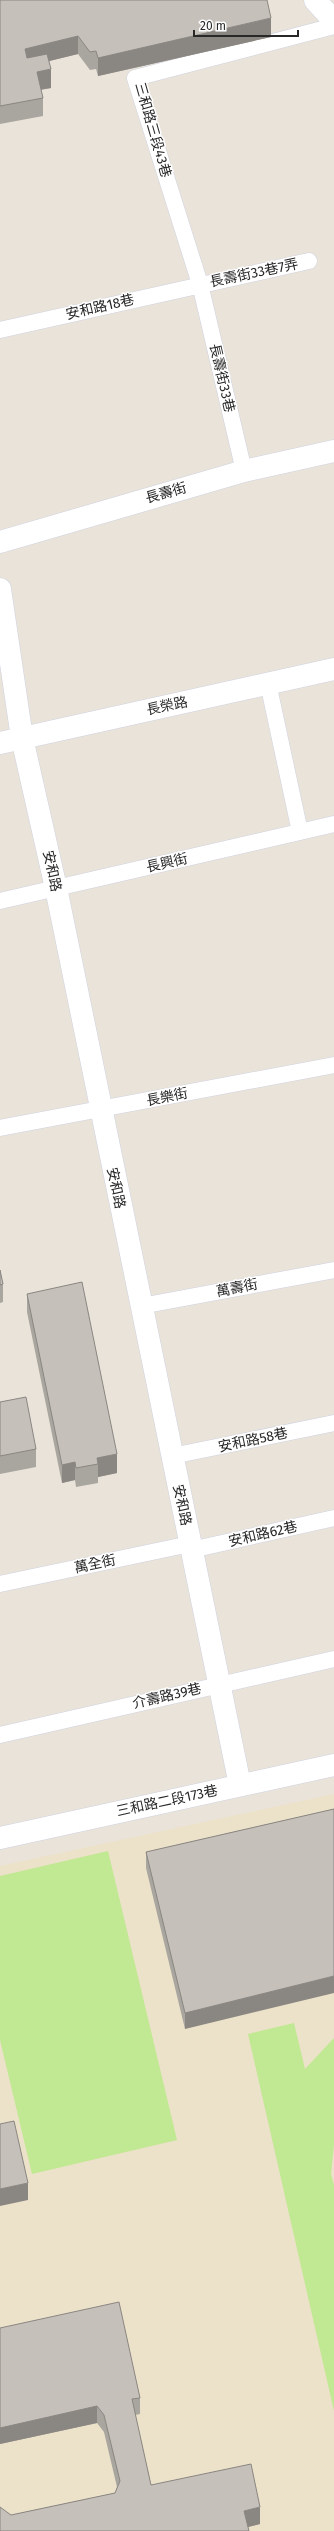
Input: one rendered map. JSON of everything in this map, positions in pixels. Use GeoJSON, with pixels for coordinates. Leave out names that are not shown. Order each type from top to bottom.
{"type":"FeatureCollection","features":[{"type":"Feature","properties":{"kind":"street"},"geometry":{"type":"LineString","coordinates":[[315,0],[334,21]]}},
{"type":"Feature","properties":{"kind":"street","name":"長壽街"},"geometry":{"type":"LineString","coordinates":[[0,542],[244,471],[334,451]]}},
{"type":"Feature","properties":{"kind":"street","name":"安和路"},"geometry":{"type":"LineString","coordinates":[[0,590],[22,738],[56,888],[140,1306],[240,1785]]}},
{"type":"Feature","properties":{"kind":"street","name":"長榮路"},"geometry":{"type":"LineString","coordinates":[[0,743],[334,669]]}},
{"type":"Feature","properties":{"kind":"street","name":"三和路二段173巷"},"geometry":{"type":"LineString","coordinates":[[0,1838],[334,1765]]}},
{"type":"Feature","properties":{"kind":"lane","name":"三和路三段43巷"},"geometry":{"type":"LineString","coordinates":[[200,284],[135,78],[334,26]]}},
{"type":"Feature","properties":{"kind":"lane","name":"長壽街33巷7弄"},"geometry":{"type":"LineString","coordinates":[[200,284],[309,261]]}},
{"type":"Feature","properties":{"kind":"lane","name":"安和路18巷"},"geometry":{"type":"LineString","coordinates":[[0,330],[200,284]]}},
{"type":"Feature","properties":{"kind":"lane","name":"長壽街33巷"},"geometry":{"type":"LineString","coordinates":[[200,284],[244,471]]}},
{"type":"Feature","properties":{"kind":"lane"},"geometry":{"type":"LineString","coordinates":[[268,683],[300,832]]}},
{"type":"Feature","properties":{"kind":"lane","name":"長興街"},"geometry":{"type":"LineString","coordinates":[[0,901],[334,824]]}},
{"type":"Feature","properties":{"kind":"lane","name":"長樂街"},"geometry":{"type":"LineString","coordinates":[[0,1128],[334,1066]]}},
{"type":"Feature","properties":{"kind":"lane","name":"萬壽街"},"geometry":{"type":"LineString","coordinates":[[140,1306],[334,1270]]}},
{"type":"Feature","properties":{"kind":"lane","name":"安和路58巷"},"geometry":{"type":"LineString","coordinates":[[172,1456],[334,1423]]}},
{"type":"Feature","properties":{"kind":"lane","name":"安和路62巷"},"geometry":{"type":"LineString","coordinates":[[190,1547],[334,1518]]}},
{"type":"Feature","properties":{"kind":"lane","name":"萬全街"},"geometry":{"type":"LineString","coordinates":[[0,1584],[190,1547]]}},
{"type":"Feature","properties":{"kind":"lane","name":"介壽路39巷"},"geometry":{"type":"LineString","coordinates":[[0,1735],[334,1659]]}},
{"type":"Feature","properties":{"kind":"shaded area"},"geometry":{"type":"Polygon","coordinates":[[[334,1794],[334,2531],[0,2531],[0,1866],[334,1794]]]}},
{"type":"Feature","properties":{"kind":"green space"},"geometry":{"type":"Polygon","coordinates":[[[108,1851],[177,2140],[32,2174],[0,2040],[0,1876],[108,1851]]]}},
{"type":"Feature","properties":{"kind":"green space"},"geometry":{"type":"Polygon","coordinates":[[[294,2023],[305,2069],[334,2038],[334,2144],[331,2174],[334,2185],[334,2411],[248,2034],[294,2023]]]}},
{"type":"Feature","properties":{"kind":"building"},"geometry":{"type":"Polygon","coordinates":[[[0,0],[267,0],[271,18],[98,58],[96,51],[90,52],[78,36],[25,49],[27,58],[47,54],[51,69],[37,72],[43,98],[0,106],[0,0]]]}},
{"type":"Feature","properties":{"kind":"building"},"geometry":{"type":"Polygon","coordinates":[[[0,1270],[3,1284],[0,1285],[0,1270]]]}},
{"type":"Feature","properties":{"kind":"building"},"geometry":{"type":"Polygon","coordinates":[[[82,1282],[117,1454],[97,1458],[98,1464],[76,1468],[75,1462],[62,1465],[27,1294],[82,1282]]]}},
{"type":"Feature","properties":{"kind":"building"},"geometry":{"type":"Polygon","coordinates":[[[26,1397],[36,1449],[0,1456],[0,1402],[26,1397]]]}},
{"type":"Feature","properties":{"kind":"building"},"geometry":{"type":"Polygon","coordinates":[[[334,1809],[334,1976],[185,2013],[146,1852],[334,1809]]]}},
{"type":"Feature","properties":{"kind":"building"},"geometry":{"type":"Polygon","coordinates":[[[14,2121],[28,2183],[0,2189],[0,2124],[14,2121]]]}},
{"type":"Feature","properties":{"kind":"building"},"geometry":{"type":"Polygon","coordinates":[[[119,2302],[140,2398],[132,2399],[151,2485],[251,2464],[260,2507],[244,2511],[249,2531],[0,2531],[0,2507],[11,2515],[115,2493],[120,2481],[104,2415],[97,2406],[0,2428],[0,2328],[119,2302]]]}}]}
